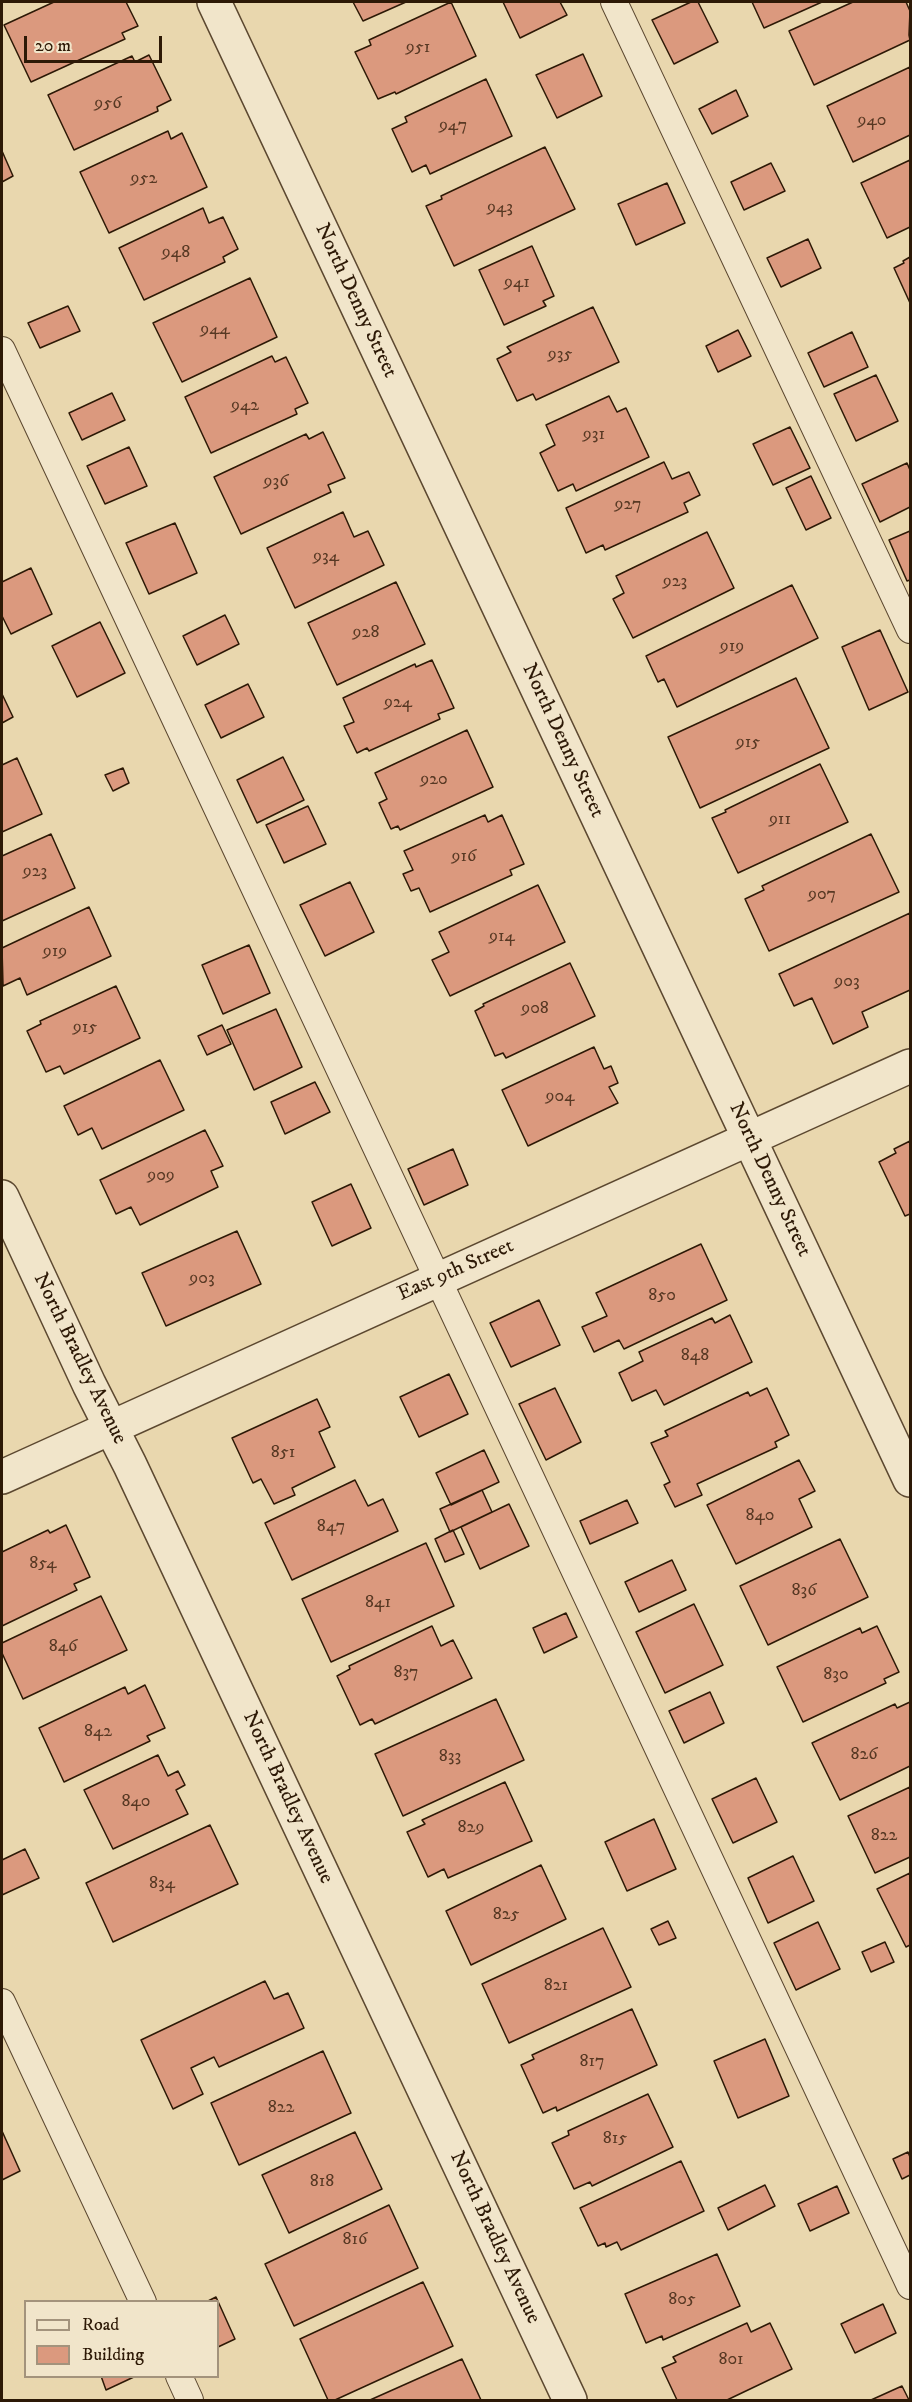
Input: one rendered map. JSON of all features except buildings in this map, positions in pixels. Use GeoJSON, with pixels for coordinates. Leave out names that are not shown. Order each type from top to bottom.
{"type":"FeatureCollection","features":[{"type":"Feature","properties":{"kind":"street","name":"North Denny Street"},"geometry":{"type":"LineString","coordinates":[[214,2],[910,1480]]}},
{"type":"Feature","properties":{"kind":"street","name":"East 9th Street"},"geometry":{"type":"LineString","coordinates":[[2,1477],[910,1066]]}},
{"type":"Feature","properties":{"kind":"street","name":"North Bradley Avenue"},"geometry":{"type":"LineString","coordinates":[[2,1197],[570,2400]]}},
{"type":"Feature","properties":{"kind":"lane"},"geometry":{"type":"LineString","coordinates":[[614,2],[910,630]]}},
{"type":"Feature","properties":{"kind":"lane"},"geometry":{"type":"LineString","coordinates":[[2,350],[910,2286]]}},
{"type":"Feature","properties":{"kind":"lane"},"geometry":{"type":"LineString","coordinates":[[2,2002],[143,2300]]}},
{"type":"Feature","properties":{"kind":"lane"},"geometry":{"type":"LineString","coordinates":[[180,2378],[190,2400]]}}]}
